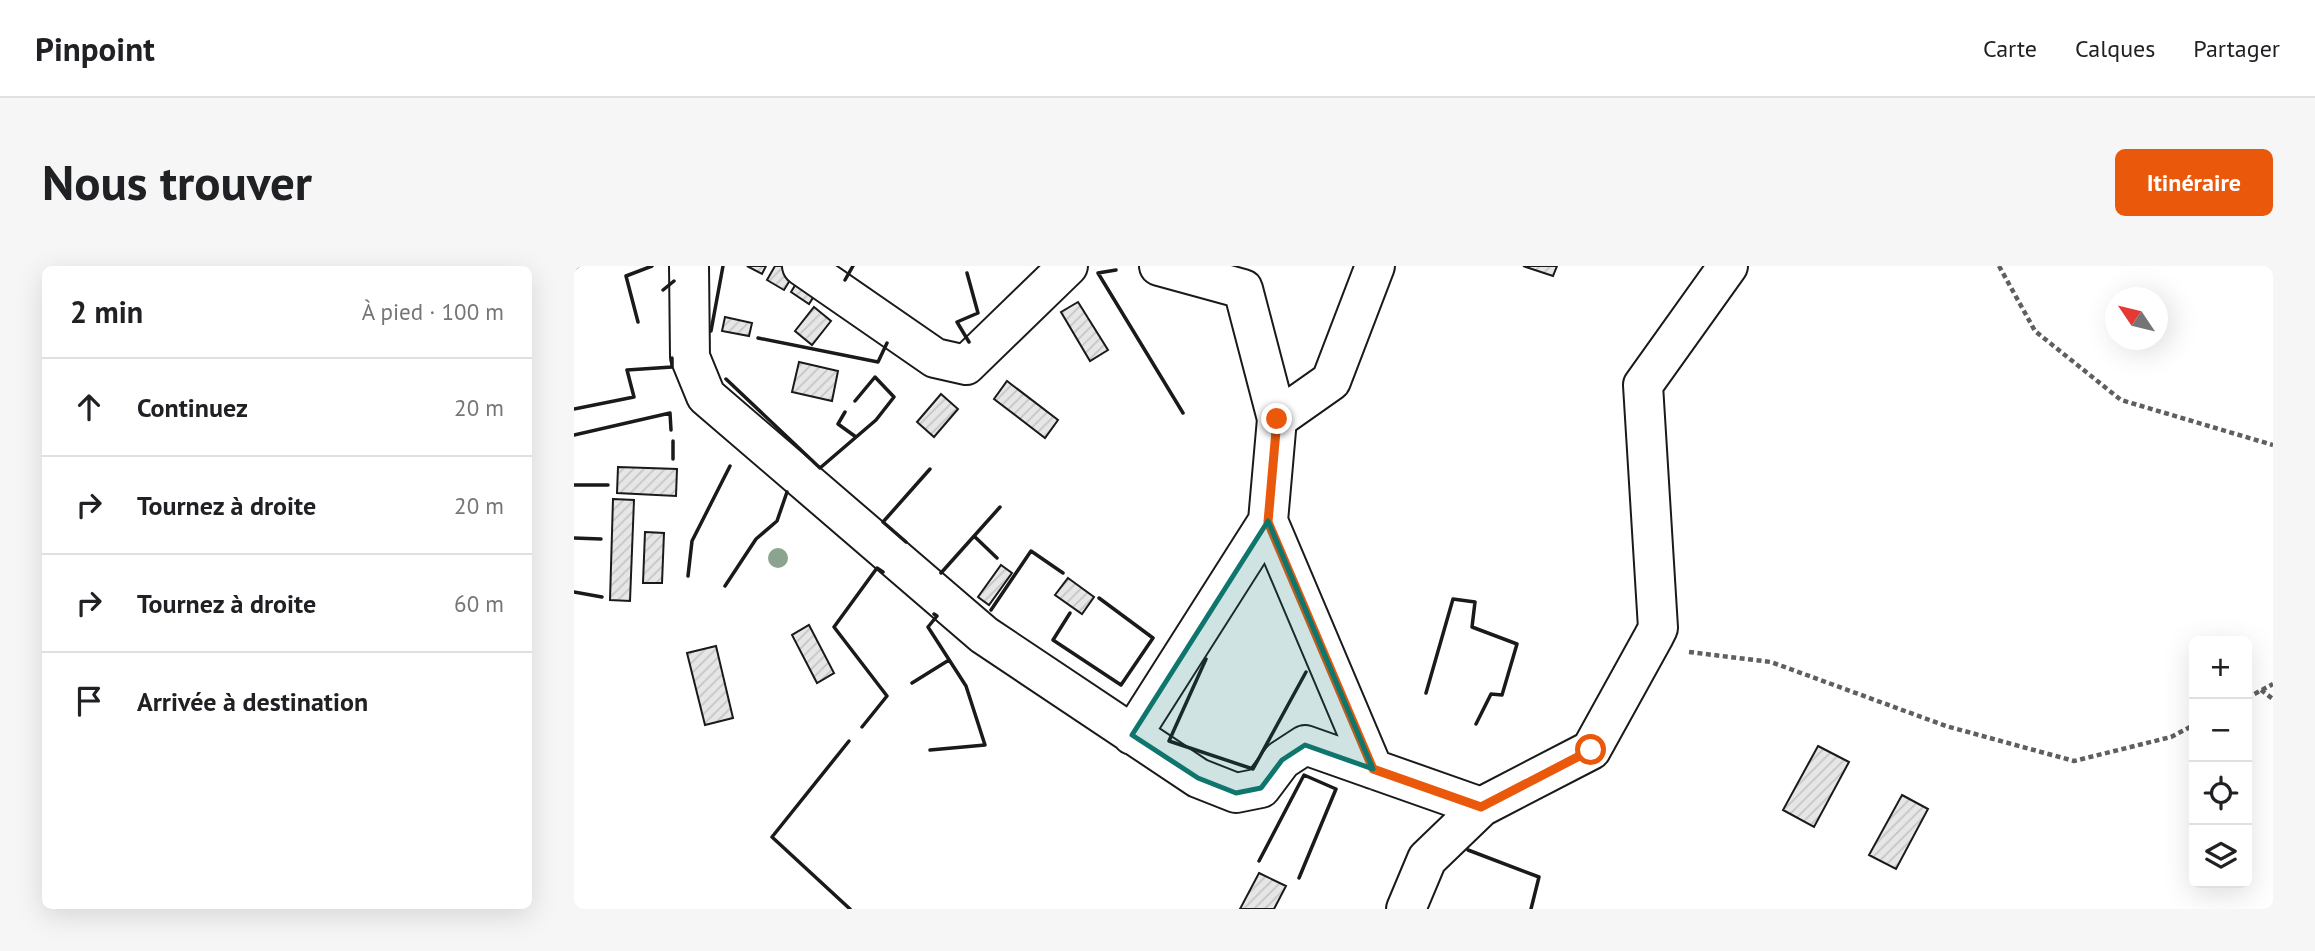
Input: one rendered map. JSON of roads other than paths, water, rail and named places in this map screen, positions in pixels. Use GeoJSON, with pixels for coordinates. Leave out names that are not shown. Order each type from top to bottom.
{"type":"FeatureCollection","features":[{"type":"Feature","properties":{"kind":"street"},"geometry":{"type":"LineString","coordinates":[[689,266],[690,357],[706,396],[984,635],[1198,778],[1236,793],[1261,788],[1282,760],[1304,745],[1481,807]]}},
{"type":"Feature","properties":{"kind":"street"},"geometry":{"type":"LineString","coordinates":[[802,266],[935,358],[966,365],[1068,266]]}},
{"type":"Feature","properties":{"kind":"street"},"geometry":{"type":"LineString","coordinates":[[1132,735],[1268,522],[1277,419],[1243,289],[1159,266]]}},
{"type":"Feature","properties":{"kind":"street"},"geometry":{"type":"LineString","coordinates":[[1277,419],[1331,381],[1375,266]]}},
{"type":"Feature","properties":{"kind":"street"},"geometry":{"type":"LineString","coordinates":[[1406,909],[1427,859],[1481,807],[1591,750],[1654,636],[1658,628],[1643,385],[1728,266]]}},
{"type":"Feature","properties":{"kind":"street"},"geometry":{"type":"LineString","coordinates":[[1268,522],[1373,769]]}}]}
